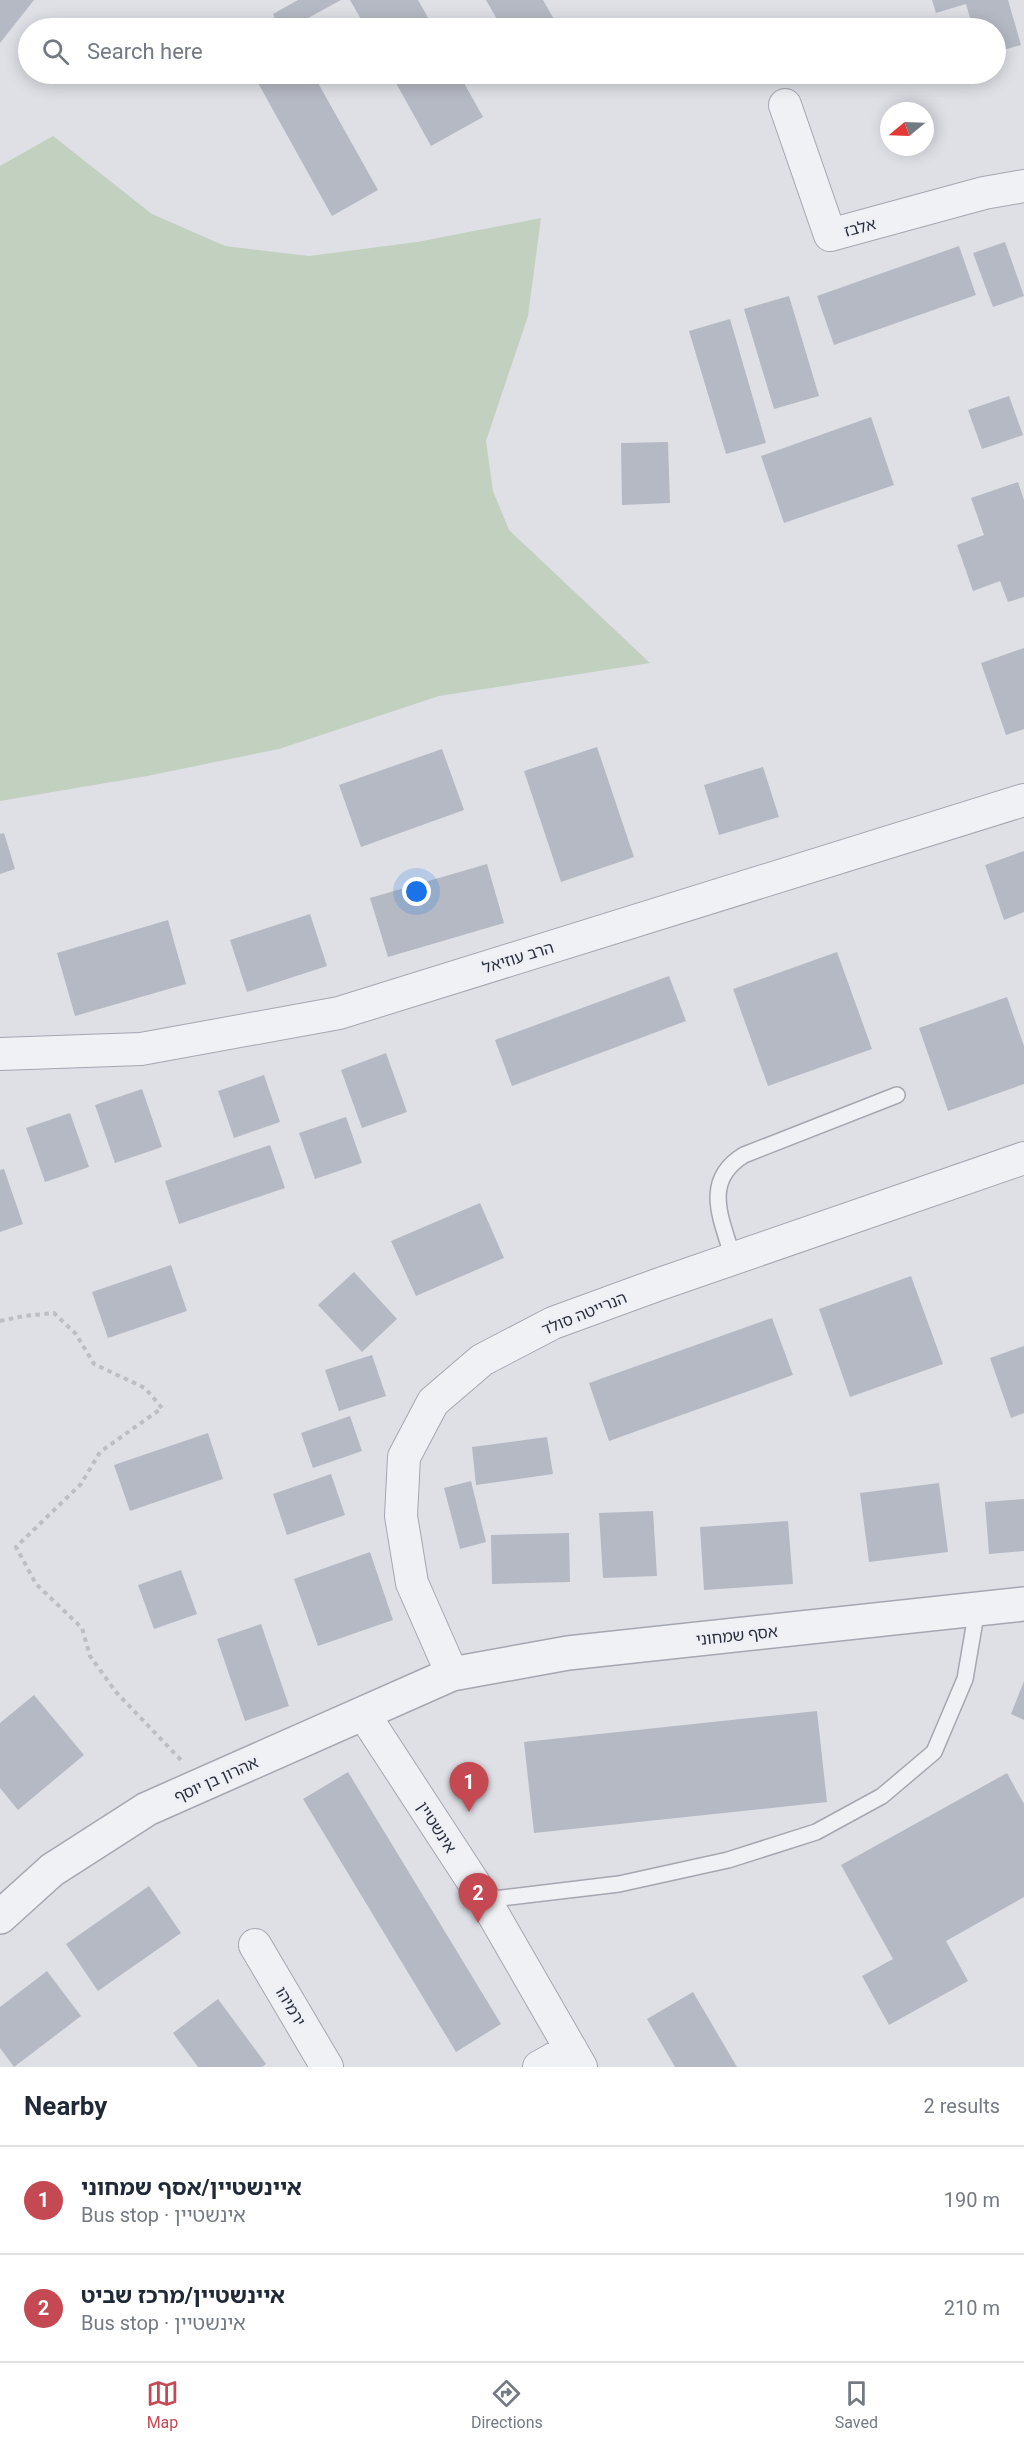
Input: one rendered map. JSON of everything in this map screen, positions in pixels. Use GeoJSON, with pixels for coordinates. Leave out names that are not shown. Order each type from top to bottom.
{"type":"FeatureCollection","features":[{"type":"Feature","properties":{"kind":"street","name":"אלבז"},"geometry":{"type":"LineString","coordinates":[[785,105],[830,235],[984,193],[1024,186]]}},
{"type":"Feature","properties":{"kind":"street","name":"הרב עוזיאל"},"geometry":{"type":"LineString","coordinates":[[0,1054],[141,1049],[339,1013],[1024,800]]}},
{"type":"Feature","properties":{"kind":"street","name":"הנרייטה סולד"},"geometry":{"type":"LineString","coordinates":[[452,1674],[412,1583],[401,1515],[404,1457],[433,1402],[482,1360],[553,1323],[733,1258],[1024,1158]]}},
{"type":"Feature","properties":{"kind":"street","name":"אסף שמחוני"},"geometry":{"type":"LineString","coordinates":[[452,1674],[568,1653],[1024,1604]]}},
{"type":"Feature","properties":{"kind":"street","name":"אהרון בן יוסף"},"geometry":{"type":"LineString","coordinates":[[0,1917],[61,1864],[147,1809],[452,1674]]}},
{"type":"Feature","properties":{"kind":"street","name":"אינשטיין"},"geometry":{"type":"LineString","coordinates":[[363,1713],[485,1900],[576,2058]]}},
{"type":"Feature","properties":{"kind":"street","name":"ירמיהו"},"geometry":{"type":"LineString","coordinates":[[255,1946],[327,2067]]}},
{"type":"Feature","properties":{"kind":"street"},"geometry":{"type":"LineString","coordinates":[[539,2067],[576,2058]]}},
{"type":"Feature","properties":{"kind":"lane"},"geometry":{"type":"LineString","coordinates":[[733,1258],[717,1200],[718,1185],[731,1163],[744,1155],[897,1095]]}},
{"type":"Feature","properties":{"kind":"lane"},"geometry":{"type":"LineString","coordinates":[[485,1900],[619,1884],[728,1860],[816,1832],[882,1796],[934,1752],[965,1679],[977,1609]]}},
{"type":"Feature","properties":{"kind":"path"},"geometry":{"type":"LineString","coordinates":[[0,1321],[54,1313],[76,1334],[93,1364],[145,1388],[162,1408],[100,1452],[81,1484],[16,1547],[36,1584],[82,1628],[90,1656],[116,1692],[205,1784]]}},
{"type":"Feature","properties":{"kind":"green space"},"geometry":{"type":"Polygon","coordinates":[[[53,136],[152,214],[225,246],[309,256],[417,242],[541,218],[528,316],[486,441],[493,491],[509,530],[650,663],[439,696],[279,749],[147,776],[0,801],[0,166],[53,136]]]}},
{"type":"Feature","properties":{"kind":"building"},"geometry":{"type":"Polygon","coordinates":[[[0,0],[34,0],[18,18],[0,43],[0,0]]]}},
{"type":"Feature","properties":{"kind":"building"},"geometry":{"type":"Polygon","coordinates":[[[298,0],[341,0],[308,18],[275,18],[273,14],[298,0]]]}},
{"type":"Feature","properties":{"kind":"building"},"geometry":{"type":"Polygon","coordinates":[[[350,0],[418,0],[428,18],[360,18],[350,0]]]}},
{"type":"Feature","properties":{"kind":"building"},"geometry":{"type":"Polygon","coordinates":[[[486,0],[543,0],[553,18],[496,18],[486,0]]]}},
{"type":"Feature","properties":{"kind":"building"},"geometry":{"type":"Polygon","coordinates":[[[932,0],[1008,0],[1021,45],[1006,49],[1006,18],[970,18],[966,4],[936,13],[932,0]]]}},
{"type":"Feature","properties":{"kind":"building"},"geometry":{"type":"Polygon","coordinates":[[[259,84],[319,84],[378,190],[332,216],[259,84]]]}},
{"type":"Feature","properties":{"kind":"building"},"geometry":{"type":"Polygon","coordinates":[[[397,84],[465,84],[483,117],[431,146],[397,84]]]}},
{"type":"Feature","properties":{"kind":"building"},"geometry":{"type":"Polygon","coordinates":[[[1005,242],[1024,296],[993,307],[973,253],[1005,242]]]}},
{"type":"Feature","properties":{"kind":"building"},"geometry":{"type":"Polygon","coordinates":[[[959,246],[976,295],[834,345],[817,296],[959,246]]]}},
{"type":"Feature","properties":{"kind":"building"},"geometry":{"type":"Polygon","coordinates":[[[789,296],[819,396],[774,409],[744,309],[789,296]]]}},
{"type":"Feature","properties":{"kind":"building"},"geometry":{"type":"Polygon","coordinates":[[[730,319],[766,443],[726,454],[689,331],[730,319]]]}},
{"type":"Feature","properties":{"kind":"building"},"geometry":{"type":"Polygon","coordinates":[[[1009,396],[1023,435],[982,449],[968,410],[1009,396]]]}},
{"type":"Feature","properties":{"kind":"building"},"geometry":{"type":"Polygon","coordinates":[[[871,417],[894,485],[784,523],[761,456],[871,417]]]}},
{"type":"Feature","properties":{"kind":"building"},"geometry":{"type":"Polygon","coordinates":[[[668,442],[670,503],[622,505],[621,443],[668,442]]]}},
{"type":"Feature","properties":{"kind":"building"},"geometry":{"type":"Polygon","coordinates":[[[1018,482],[1024,500],[1024,597],[1008,602],[1000,581],[973,591],[957,545],[984,535],[971,498],[1018,482]]]}},
{"type":"Feature","properties":{"kind":"building"},"geometry":{"type":"Polygon","coordinates":[[[1024,648],[1024,729],[1006,735],[981,663],[1024,648]]]}},
{"type":"Feature","properties":{"kind":"building"},"geometry":{"type":"Polygon","coordinates":[[[597,747],[634,857],[561,882],[524,771],[597,747]]]}},
{"type":"Feature","properties":{"kind":"building"},"geometry":{"type":"Polygon","coordinates":[[[442,749],[464,810],[361,847],[339,785],[442,749]]]}},
{"type":"Feature","properties":{"kind":"building"},"geometry":{"type":"Polygon","coordinates":[[[763,767],[779,817],[719,835],[704,785],[763,767]]]}},
{"type":"Feature","properties":{"kind":"building"},"geometry":{"type":"Polygon","coordinates":[[[4,833],[15,869],[0,874],[0,834],[4,833]]]}},
{"type":"Feature","properties":{"kind":"building"},"geometry":{"type":"Polygon","coordinates":[[[1024,851],[1024,912],[1004,920],[985,865],[1024,851]]]}},
{"type":"Feature","properties":{"kind":"building"},"geometry":{"type":"Polygon","coordinates":[[[487,864],[504,923],[388,957],[370,898],[487,864]]]}},
{"type":"Feature","properties":{"kind":"building"},"geometry":{"type":"Polygon","coordinates":[[[310,914],[327,966],[247,992],[230,940],[310,914]]]}},
{"type":"Feature","properties":{"kind":"building"},"geometry":{"type":"Polygon","coordinates":[[[168,920],[186,984],[75,1016],[57,953],[168,920]]]}},
{"type":"Feature","properties":{"kind":"building"},"geometry":{"type":"Polygon","coordinates":[[[837,952],[872,1049],[768,1086],[733,989],[837,952]]]}},
{"type":"Feature","properties":{"kind":"building"},"geometry":{"type":"Polygon","coordinates":[[[669,976],[686,1021],[512,1086],[495,1040],[669,976]]]}},
{"type":"Feature","properties":{"kind":"building"},"geometry":{"type":"Polygon","coordinates":[[[1007,997],[1024,1046],[1024,1084],[948,1111],[919,1028],[1007,997]]]}},
{"type":"Feature","properties":{"kind":"building"},"geometry":{"type":"Polygon","coordinates":[[[386,1053],[407,1112],[362,1128],[341,1070],[386,1053]]]}},
{"type":"Feature","properties":{"kind":"building"},"geometry":{"type":"Polygon","coordinates":[[[264,1075],[280,1122],[234,1138],[218,1091],[264,1075]]]}},
{"type":"Feature","properties":{"kind":"building"},"geometry":{"type":"Polygon","coordinates":[[[142,1089],[162,1147],[115,1163],[95,1105],[142,1089]]]}},
{"type":"Feature","properties":{"kind":"building"},"geometry":{"type":"Polygon","coordinates":[[[70,1113],[89,1167],[45,1182],[26,1128],[70,1113]]]}},
{"type":"Feature","properties":{"kind":"building"},"geometry":{"type":"Polygon","coordinates":[[[346,1117],[362,1163],[315,1179],[299,1133],[346,1117]]]}},
{"type":"Feature","properties":{"kind":"building"},"geometry":{"type":"Polygon","coordinates":[[[270,1145],[285,1188],[179,1224],[165,1181],[270,1145]]]}},
{"type":"Feature","properties":{"kind":"building"},"geometry":{"type":"Polygon","coordinates":[[[4,1169],[23,1224],[0,1232],[0,1170],[4,1169]]]}},
{"type":"Feature","properties":{"kind":"building"},"geometry":{"type":"Polygon","coordinates":[[[480,1203],[504,1258],[416,1296],[391,1241],[480,1203]]]}},
{"type":"Feature","properties":{"kind":"building"},"geometry":{"type":"Polygon","coordinates":[[[171,1265],[187,1311],[108,1338],[92,1292],[171,1265]]]}},
{"type":"Feature","properties":{"kind":"building"},"geometry":{"type":"Polygon","coordinates":[[[354,1272],[397,1319],[362,1352],[318,1305],[354,1272]]]}},
{"type":"Feature","properties":{"kind":"building"},"geometry":{"type":"Polygon","coordinates":[[[911,1276],[943,1364],[850,1397],[819,1309],[911,1276]]]}},
{"type":"Feature","properties":{"kind":"building"},"geometry":{"type":"Polygon","coordinates":[[[772,1318],[793,1375],[609,1441],[589,1383],[772,1318]]]}},
{"type":"Feature","properties":{"kind":"building"},"geometry":{"type":"Polygon","coordinates":[[[1024,1346],[1024,1413],[1011,1418],[990,1358],[1024,1346]]]}},
{"type":"Feature","properties":{"kind":"building"},"geometry":{"type":"Polygon","coordinates":[[[372,1355],[386,1396],[339,1411],[325,1370],[372,1355]]]}},
{"type":"Feature","properties":{"kind":"building"},"geometry":{"type":"Polygon","coordinates":[[[350,1416],[362,1451],[313,1468],[301,1433],[350,1416]]]}},
{"type":"Feature","properties":{"kind":"building"},"geometry":{"type":"Polygon","coordinates":[[[208,1433],[223,1479],[130,1511],[114,1465],[208,1433]]]}},
{"type":"Feature","properties":{"kind":"building"},"geometry":{"type":"Polygon","coordinates":[[[547,1437],[553,1474],[476,1485],[472,1447],[547,1437]]]}},
{"type":"Feature","properties":{"kind":"building"},"geometry":{"type":"Polygon","coordinates":[[[331,1474],[345,1515],[287,1535],[273,1494],[331,1474]]]}},
{"type":"Feature","properties":{"kind":"building"},"geometry":{"type":"Polygon","coordinates":[[[471,1481],[486,1542],[460,1549],[444,1488],[471,1481]]]}},
{"type":"Feature","properties":{"kind":"building"},"geometry":{"type":"Polygon","coordinates":[[[939,1483],[948,1552],[869,1562],[860,1493],[939,1483]]]}},
{"type":"Feature","properties":{"kind":"building"},"geometry":{"type":"Polygon","coordinates":[[[1024,1499],[1024,1551],[989,1554],[985,1502],[1024,1499]]]}},
{"type":"Feature","properties":{"kind":"building"},"geometry":{"type":"Polygon","coordinates":[[[653,1511],[657,1576],[603,1578],[599,1513],[653,1511]]]}},
{"type":"Feature","properties":{"kind":"building"},"geometry":{"type":"Polygon","coordinates":[[[788,1521],[793,1584],[704,1590],[700,1527],[788,1521]]]}},
{"type":"Feature","properties":{"kind":"building"},"geometry":{"type":"Polygon","coordinates":[[[569,1533],[570,1582],[492,1584],[491,1535],[569,1533]]]}},
{"type":"Feature","properties":{"kind":"building"},"geometry":{"type":"Polygon","coordinates":[[[370,1552],[393,1620],[318,1646],[294,1579],[370,1552]]]}},
{"type":"Feature","properties":{"kind":"building"},"geometry":{"type":"Polygon","coordinates":[[[181,1570],[197,1614],[154,1629],[138,1585],[181,1570]]]}},
{"type":"Feature","properties":{"kind":"building"},"geometry":{"type":"Polygon","coordinates":[[[261,1624],[289,1706],[245,1721],[217,1639],[261,1624]]]}},
{"type":"Feature","properties":{"kind":"building"},"geometry":{"type":"Polygon","coordinates":[[[1024,1681],[1024,1720],[1011,1714],[1024,1681]]]}},
{"type":"Feature","properties":{"kind":"building"},"geometry":{"type":"Polygon","coordinates":[[[34,1695],[84,1755],[18,1810],[0,1788],[0,1723],[34,1695]]]}},
{"type":"Feature","properties":{"kind":"building"},"geometry":{"type":"Polygon","coordinates":[[[817,1711],[827,1802],[534,1833],[524,1742],[817,1711]]]}},
{"type":"Feature","properties":{"kind":"building"},"geometry":{"type":"Polygon","coordinates":[[[348,1772],[501,2024],[456,2052],[303,1799],[348,1772]]]}},
{"type":"Feature","properties":{"kind":"building"},"geometry":{"type":"Polygon","coordinates":[[[1007,1773],[1024,1804],[1024,1897],[946,1941],[968,1981],[889,2025],[862,1976],[893,1959],[841,1865],[1007,1773]]]}},
{"type":"Feature","properties":{"kind":"building"},"geometry":{"type":"Polygon","coordinates":[[[149,1886],[181,1933],[98,1991],[66,1944],[149,1886]]]}},
{"type":"Feature","properties":{"kind":"building"},"geometry":{"type":"Polygon","coordinates":[[[47,1971],[81,2016],[14,2067],[0,2048],[0,2007],[47,1971]]]}},
{"type":"Feature","properties":{"kind":"building"},"geometry":{"type":"Polygon","coordinates":[[[693,1992],[737,2067],[675,2067],[647,2019],[693,1992]]]}},
{"type":"Feature","properties":{"kind":"building"},"geometry":{"type":"Polygon","coordinates":[[[218,1999],[266,2064],[262,2067],[198,2067],[173,2033],[218,1999]]]}},
{"type":"Feature","properties":{"kind":"place","name":"איינשטיין/אסף שמחוני"},"geometry":{"type":"Point","coordinates":[469,1812]}},
{"type":"Feature","properties":{"kind":"place","name":"איינשטיין/מרכז שביט"},"geometry":{"type":"Point","coordinates":[478,1923]}}]}
